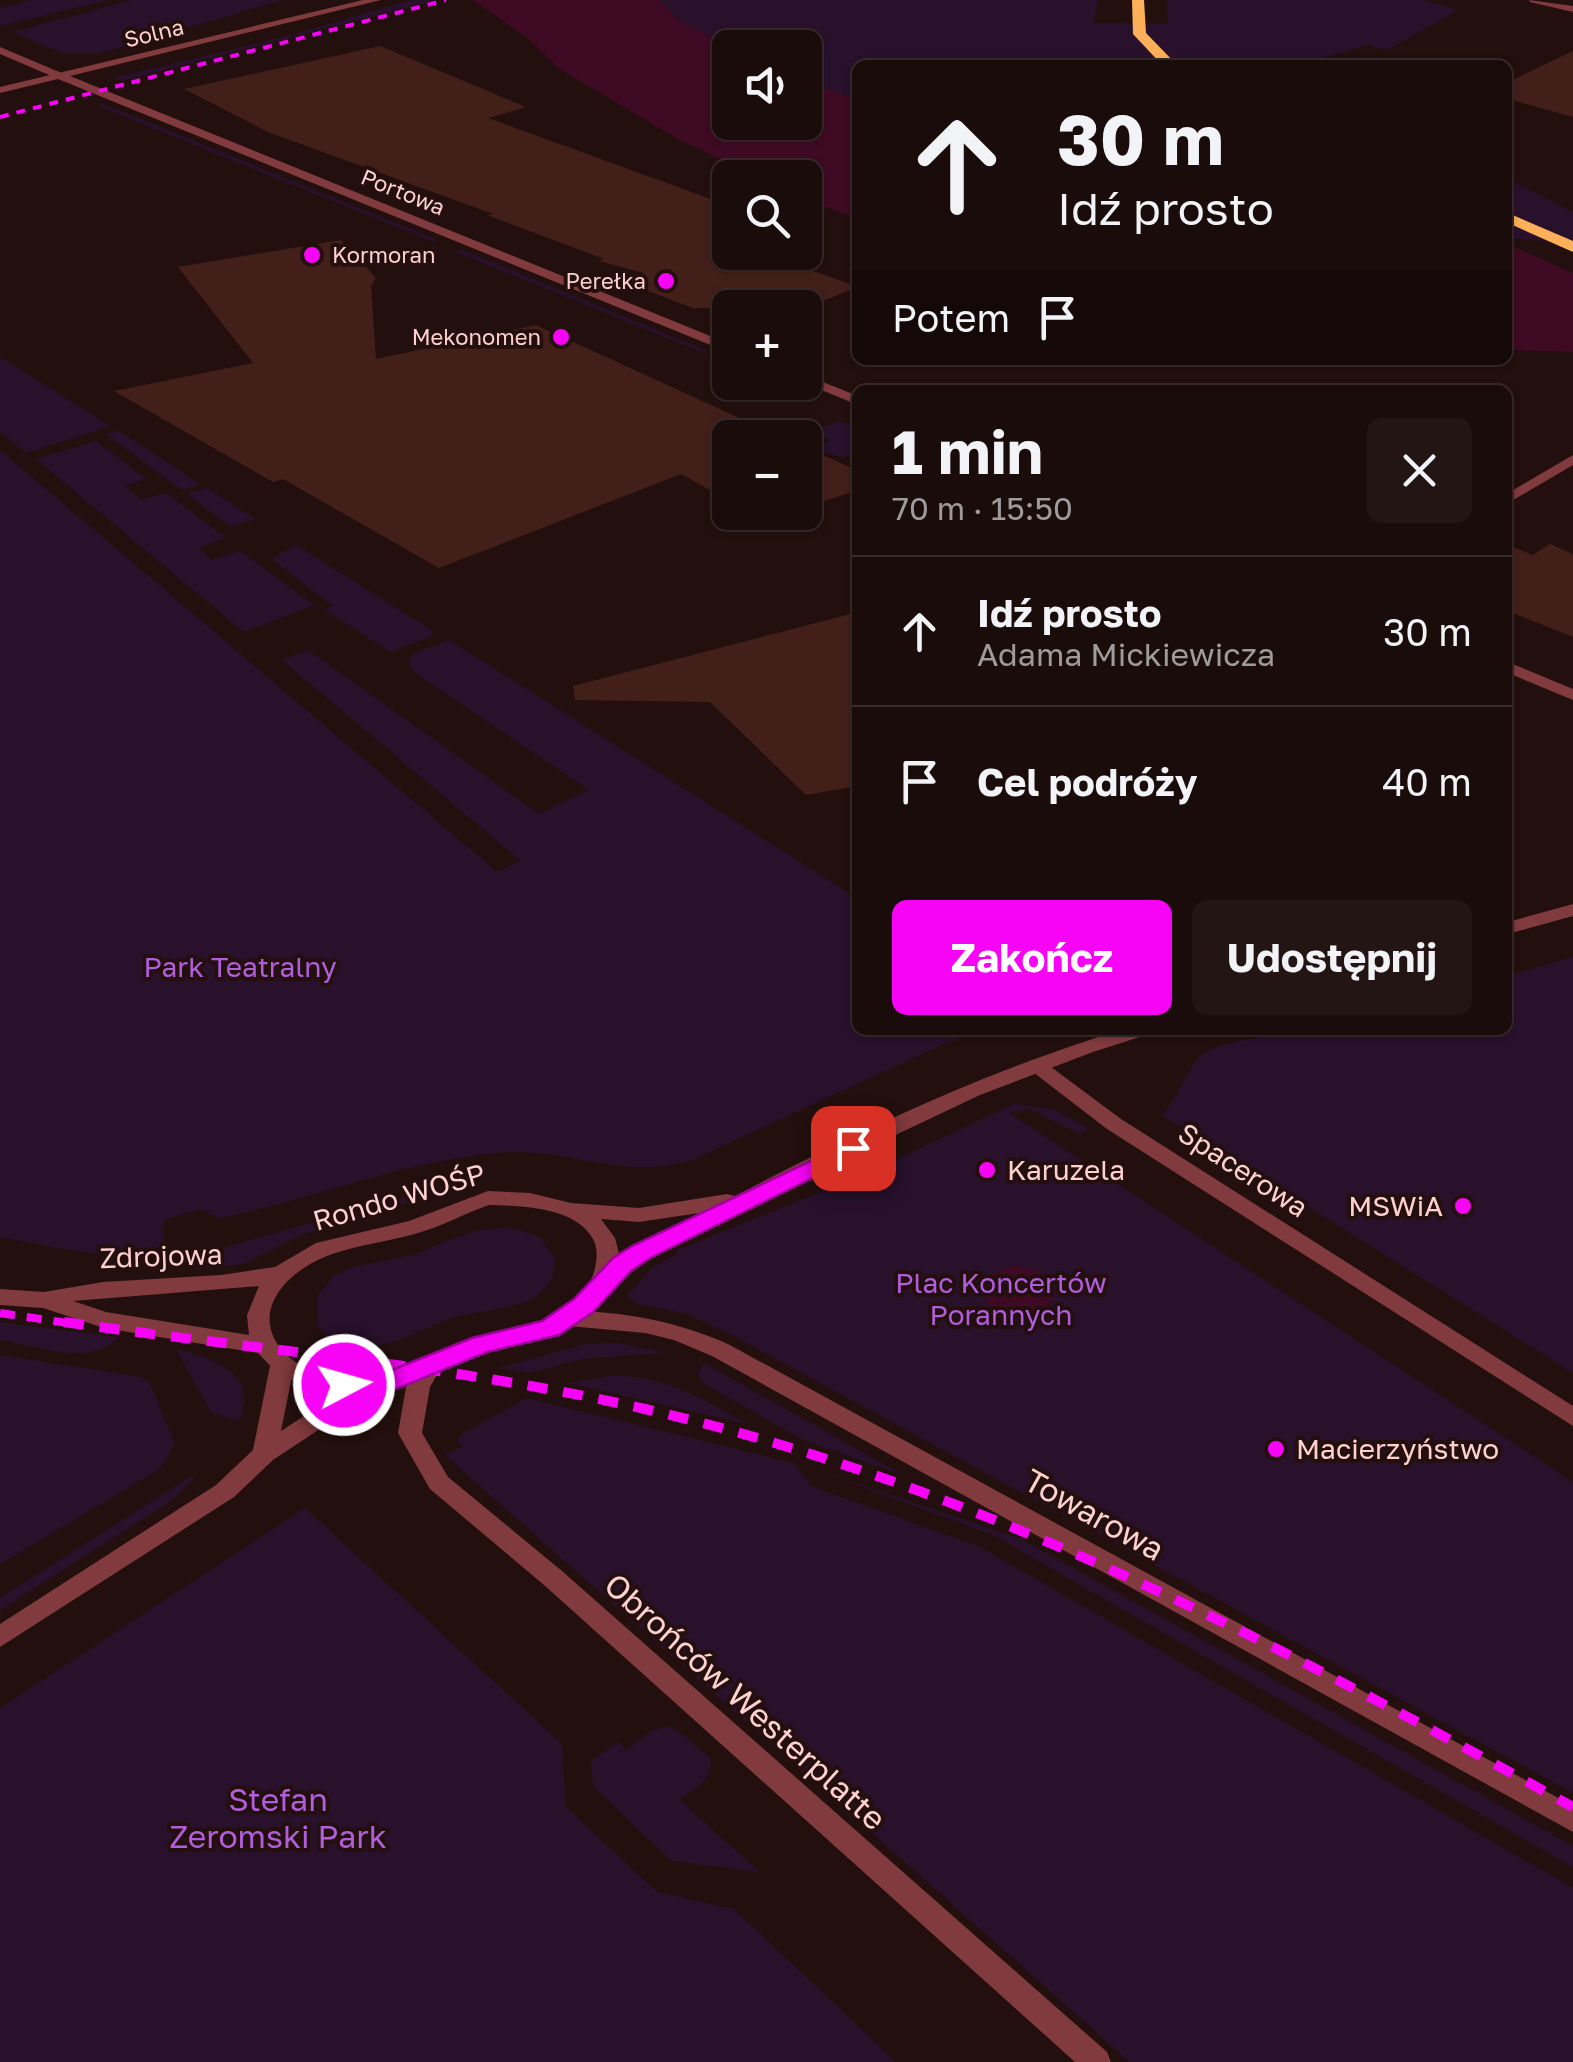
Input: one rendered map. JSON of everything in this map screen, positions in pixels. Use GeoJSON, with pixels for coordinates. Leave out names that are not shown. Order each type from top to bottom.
{"type":"FeatureCollection","features":[{"type":"Feature","properties":{"kind":"main road"},"geometry":{"type":"LineString","coordinates":[[1138,0],[1137,24],[1145,42],[1165,60]]}},
{"type":"Feature","properties":{"kind":"main road"},"geometry":{"type":"LineString","coordinates":[[1512,220],[1573,247]]}},
{"type":"Feature","properties":{"kind":"street","name":"Solna"},"geometry":{"type":"LineString","coordinates":[[0,90],[376,0]]}},
{"type":"Feature","properties":{"kind":"street"},"geometry":{"type":"LineString","coordinates":[[1534,0],[1573,9]]}},
{"type":"Feature","properties":{"kind":"street","name":"Portowa"},"geometry":{"type":"LineString","coordinates":[[0,50],[712,342]]}},
{"type":"Feature","properties":{"kind":"street"},"geometry":{"type":"LineString","coordinates":[[822,386],[852,399]]}},
{"type":"Feature","properties":{"kind":"street"},"geometry":{"type":"LineString","coordinates":[[1512,497],[1573,459]]}},
{"type":"Feature","properties":{"kind":"street"},"geometry":{"type":"LineString","coordinates":[[1512,669],[1573,694]]}},
{"type":"Feature","properties":{"kind":"street"},"geometry":{"type":"LineString","coordinates":[[1512,927],[1569,912]]}},
{"type":"Feature","properties":{"kind":"street"},"geometry":{"type":"LineString","coordinates":[[0,1638],[225,1491],[264,1454],[368,1385],[428,1368],[481,1344],[528,1335],[566,1320],[641,1252],[754,1194],[1036,1064],[1126,1035]]}},
{"type":"Feature","properties":{"kind":"street","name":"Spacerowa"},"geometry":{"type":"LineString","coordinates":[[1036,1064],[1114,1124],[1573,1417]]}},
{"type":"Feature","properties":{"kind":"street","name":"Rondo WOŚP"},"geometry":{"type":"LineString","coordinates":[[280,1274],[327,1246],[400,1232],[488,1198],[527,1198],[573,1210],[660,1214],[754,1194]]}},
{"type":"Feature","properties":{"kind":"street"},"geometry":{"type":"LineString","coordinates":[[573,1210],[601,1234],[609,1248],[602,1284]]}},
{"type":"Feature","properties":{"kind":"street"},"geometry":{"type":"LineString","coordinates":[[280,1274],[265,1292],[258,1313],[266,1346],[282,1366],[321,1382],[368,1385]]}},
{"type":"Feature","properties":{"kind":"street","name":"Zdrojowa"},"geometry":{"type":"LineString","coordinates":[[44,1300],[87,1288],[237,1284],[280,1274]]}},
{"type":"Feature","properties":{"kind":"street","name":"Zdrojowa"},"geometry":{"type":"LineString","coordinates":[[0,1297],[44,1300],[104,1320],[266,1346]]}},
{"type":"Feature","properties":{"kind":"street","name":"Towarowa"},"geometry":{"type":"LineString","coordinates":[[566,1320],[620,1320],[676,1329],[720,1350],[1573,1820]]}},
{"type":"Feature","properties":{"kind":"street"},"geometry":{"type":"LineString","coordinates":[[264,1454],[282,1366]]}},
{"type":"Feature","properties":{"kind":"street","name":"Obrońców Westerplatte"},"geometry":{"type":"LineString","coordinates":[[428,1368],[418,1386],[410,1433],[439,1483],[553,1578],[1096,2062]]}},
{"type":"Feature","properties":{"kind":"green space"},"geometry":{"type":"Polygon","coordinates":[[[31,0],[108,0],[0,26],[0,8],[31,0]]]}},
{"type":"Feature","properties":{"kind":"green space"},"geometry":{"type":"Polygon","coordinates":[[[132,0],[282,0],[98,54],[64,54],[13,32],[132,0]]]}},
{"type":"Feature","properties":{"kind":"green space"},"geometry":{"type":"Polygon","coordinates":[[[410,0],[437,0],[122,81],[113,78],[295,34],[410,0]]]}},
{"type":"Feature","properties":{"kind":"green space"},"geometry":{"type":"Polygon","coordinates":[[[658,0],[1098,0],[1094,23],[1168,24],[1167,0],[1424,0],[1458,10],[1387,50],[1367,45],[1315,60],[852,60],[852,98],[822,87],[822,30],[712,30],[712,39],[693,29],[658,0]]]}},
{"type":"Feature","properties":{"kind":"green space"},"geometry":{"type":"Polygon","coordinates":[[[99,102],[435,239],[436,243],[101,107],[99,102]]]}},
{"type":"Feature","properties":{"kind":"green space"},"geometry":{"type":"Polygon","coordinates":[[[1512,181],[1573,212],[1573,248],[1512,243],[1512,181]]]}},
{"type":"Feature","properties":{"kind":"green space"},"geometry":{"type":"Polygon","coordinates":[[[463,250],[705,350],[707,354],[453,251],[463,250]]]}},
{"type":"Feature","properties":{"kind":"green space"},"geometry":{"type":"Polygon","coordinates":[[[0,357],[110,426],[26,453],[0,431],[0,357]]]}},
{"type":"Feature","properties":{"kind":"green space"},"geometry":{"type":"Polygon","coordinates":[[[839,421],[852,425],[852,453],[843,457],[822,452],[830,440],[822,436],[822,428],[839,421]]]}},
{"type":"Feature","properties":{"kind":"green space"},"geometry":{"type":"Polygon","coordinates":[[[118,430],[200,484],[182,490],[106,434],[118,430]]]}},
{"type":"Feature","properties":{"kind":"green space"},"geometry":{"type":"Polygon","coordinates":[[[96,441],[146,479],[124,486],[141,500],[166,493],[226,538],[198,548],[212,560],[240,551],[314,605],[244,632],[36,459],[96,441]]]}},
{"type":"Feature","properties":{"kind":"green space","name":"Park Teatralny"},"geometry":{"type":"Polygon","coordinates":[[[0,450],[497,872],[521,861],[282,660],[308,650],[539,814],[589,790],[414,672],[408,663],[413,654],[449,640],[852,895],[852,1035],[971,1035],[946,1043],[692,1160],[666,1166],[617,1166],[546,1154],[496,1153],[426,1164],[220,1218],[199,1209],[164,1220],[164,1243],[131,1254],[85,1252],[0,1237],[0,450]]]}},
{"type":"Feature","properties":{"kind":"green space"},"geometry":{"type":"Polygon","coordinates":[[[207,488],[255,519],[231,527],[187,494],[207,488]]]}},
{"type":"Feature","properties":{"kind":"green space"},"geometry":{"type":"Polygon","coordinates":[[[296,545],[433,631],[430,637],[391,652],[325,610],[333,606],[272,559],[296,545]]]}},
{"type":"Feature","properties":{"kind":"green space","name":"MSWiA"},"geometry":{"type":"Polygon","coordinates":[[[1573,957],[1573,1373],[1162,1115],[1200,1057],[1222,1046],[1256,1038],[1512,1035],[1512,975],[1573,957]]]}},
{"type":"Feature","properties":{"kind":"green space","name":"Plac Koncertów Porannych"},"geometry":{"type":"Polygon","coordinates":[[[1014,1104],[1053,1109],[1088,1129],[1080,1134],[1031,1109],[1009,1113],[1573,1482],[1573,1793],[736,1337],[688,1314],[638,1304],[627,1296],[653,1267],[677,1254],[675,1251],[862,1175],[869,1181],[894,1168],[889,1163],[1014,1104]]]}},
{"type":"Feature","properties":{"kind":"green space"},"geometry":{"type":"Polygon","coordinates":[[[449,1184],[452,1189],[301,1235],[243,1264],[196,1270],[201,1254],[449,1184]]]}},
{"type":"Feature","properties":{"kind":"green space"},"geometry":{"type":"Polygon","coordinates":[[[509,1227],[540,1237],[555,1259],[545,1289],[533,1298],[456,1317],[404,1338],[368,1347],[334,1339],[318,1326],[318,1295],[334,1276],[353,1267],[412,1255],[474,1231],[509,1227]]]}},
{"type":"Feature","properties":{"kind":"green space"},"geometry":{"type":"Polygon","coordinates":[[[0,1322],[118,1337],[94,1351],[62,1352],[0,1340],[0,1322]]]}},
{"type":"Feature","properties":{"kind":"green space"},"geometry":{"type":"Polygon","coordinates":[[[618,1343],[665,1353],[581,1359],[529,1373],[499,1368],[585,1344],[618,1343]]]}},
{"type":"Feature","properties":{"kind":"green space"},"geometry":{"type":"Polygon","coordinates":[[[176,1349],[217,1363],[238,1380],[244,1405],[238,1421],[211,1412],[176,1349]]]}},
{"type":"Feature","properties":{"kind":"green space"},"geometry":{"type":"Polygon","coordinates":[[[0,1355],[141,1377],[149,1382],[175,1443],[161,1468],[0,1564],[0,1355]]]}},
{"type":"Feature","properties":{"kind":"green space"},"geometry":{"type":"Polygon","coordinates":[[[703,1363],[905,1476],[801,1439],[705,1384],[698,1375],[703,1363]]]}},
{"type":"Feature","properties":{"kind":"green space"},"geometry":{"type":"Polygon","coordinates":[[[610,1376],[665,1383],[747,1424],[568,1383],[610,1376]]]}},
{"type":"Feature","properties":{"kind":"green space"},"geometry":{"type":"Polygon","coordinates":[[[527,1398],[794,1463],[811,1486],[980,1547],[1573,1888],[1573,2062],[1130,2062],[833,1798],[868,1805],[843,1782],[806,1775],[445,1455],[463,1447],[458,1440],[462,1434],[527,1398]]]}},
{"type":"Feature","properties":{"kind":"green space"},"geometry":{"type":"Polygon","coordinates":[[[818,1470],[1021,1539],[1573,1846],[1573,1867],[993,1535],[818,1470]]]}},
{"type":"Feature","properties":{"kind":"green space"},"geometry":{"type":"Polygon","coordinates":[[[192,1476],[195,1478],[171,1501],[0,1610],[0,1598],[192,1476]]]}},
{"type":"Feature","properties":{"kind":"green space","name":"Stefan Zeromski Park"},"geometry":{"type":"Polygon","coordinates":[[[305,1508],[562,1744],[566,1807],[657,1892],[734,1909],[896,2062],[0,2062],[0,1708],[305,1508]]]}},
{"type":"Feature","properties":{"kind":"green space"},"geometry":{"type":"Polygon","coordinates":[[[652,1730],[677,1730],[710,1759],[706,1778],[680,1800],[759,1872],[672,1861],[593,1786],[591,1761],[618,1742],[627,1750],[652,1730]]]}},
{"type":"Feature","properties":{"kind":"shaded area"},"geometry":{"type":"Polygon","coordinates":[[[473,0],[658,0],[680,21],[712,38],[712,140],[822,140],[822,87],[852,98],[852,216],[822,206],[822,160],[722,160],[678,139],[560,69],[526,37],[473,0]]]}},
{"type":"Feature","properties":{"kind":"shaded area"},"geometry":{"type":"Polygon","coordinates":[[[1512,243],[1573,248],[1573,352],[1512,350],[1512,243]]]}},
{"type":"Feature","properties":{"kind":"shaded area"},"geometry":{"type":"Polygon","coordinates":[[[1014,1266],[1035,1271],[1050,1282],[1055,1295],[1046,1309],[1016,1317],[989,1305],[982,1290],[987,1276],[1014,1266]]]}},
{"type":"Feature","properties":{"kind":"pier"},"geometry":{"type":"Polygon","coordinates":[[[1512,238],[1573,243],[1573,273],[1512,246],[1512,238]]]}},
{"type":"Feature","properties":{"kind":"building"},"geometry":{"type":"Polygon","coordinates":[[[380,46],[526,107],[488,118],[712,199],[712,270],[810,270],[852,285],[852,289],[822,301],[822,290],[712,290],[712,308],[693,308],[624,282],[644,273],[599,261],[604,259],[268,132],[184,89],[380,46]]]}},
{"type":"Feature","properties":{"kind":"building"},"geometry":{"type":"Polygon","coordinates":[[[1573,51],[1573,117],[1512,100],[1512,80],[1573,51]]]}},
{"type":"Feature","properties":{"kind":"building"},"geometry":{"type":"Polygon","coordinates":[[[341,240],[376,278],[371,286],[376,359],[536,325],[744,420],[712,420],[712,491],[681,474],[439,568],[283,479],[273,482],[114,391],[253,363],[178,267],[341,240]]]}},
{"type":"Feature","properties":{"kind":"building"},"geometry":{"type":"Polygon","coordinates":[[[822,455],[852,468],[852,492],[822,502],[822,455]]]}},
{"type":"Feature","properties":{"kind":"building"},"geometry":{"type":"Polygon","coordinates":[[[1550,544],[1573,554],[1573,637],[1512,613],[1512,547],[1533,555],[1550,544]]]}},
{"type":"Feature","properties":{"kind":"building"},"geometry":{"type":"Polygon","coordinates":[[[852,614],[852,787],[806,795],[710,702],[575,700],[573,686],[852,614]]]}},
{"type":"Feature","properties":{"kind":"railway"},"geometry":{"type":"LineString","coordinates":[[0,117],[446,0]]}},
{"type":"Feature","properties":{"kind":"railway"},"geometry":{"type":"LineString","coordinates":[[0,1313],[81,1325]]}},
{"type":"Feature","properties":{"kind":"railway"},"geometry":{"type":"LineString","coordinates":[[64,1322],[500,1381],[645,1409],[769,1441],[889,1480],[1123,1575],[1350,1686],[1573,1807]]}},
{"type":"Feature","properties":{"kind":"place","name":"Kormoran"},"geometry":{"type":"Point","coordinates":[312,255]}},
{"type":"Feature","properties":{"kind":"place","name":"Perełka"},"geometry":{"type":"Point","coordinates":[666,281]}},
{"type":"Feature","properties":{"kind":"place","name":"Mekonomen"},"geometry":{"type":"Point","coordinates":[561,337]}},
{"type":"Feature","properties":{"kind":"place","name":"Karuzela"},"geometry":{"type":"Point","coordinates":[987,1170]}},
{"type":"Feature","properties":{"kind":"place","name":"MSWiA"},"geometry":{"type":"Point","coordinates":[1463,1206]}},
{"type":"Feature","properties":{"kind":"place","name":"Macierzyństwo"},"geometry":{"type":"Point","coordinates":[1276,1449]}},
{"type":"Feature","properties":{"kind":"route"},"geometry":{"type":"LineString","coordinates":[[344,1385],[396,1380],[481,1344],[550,1328],[584,1306],[622,1264],[641,1252],[853,1148]]}}]}
